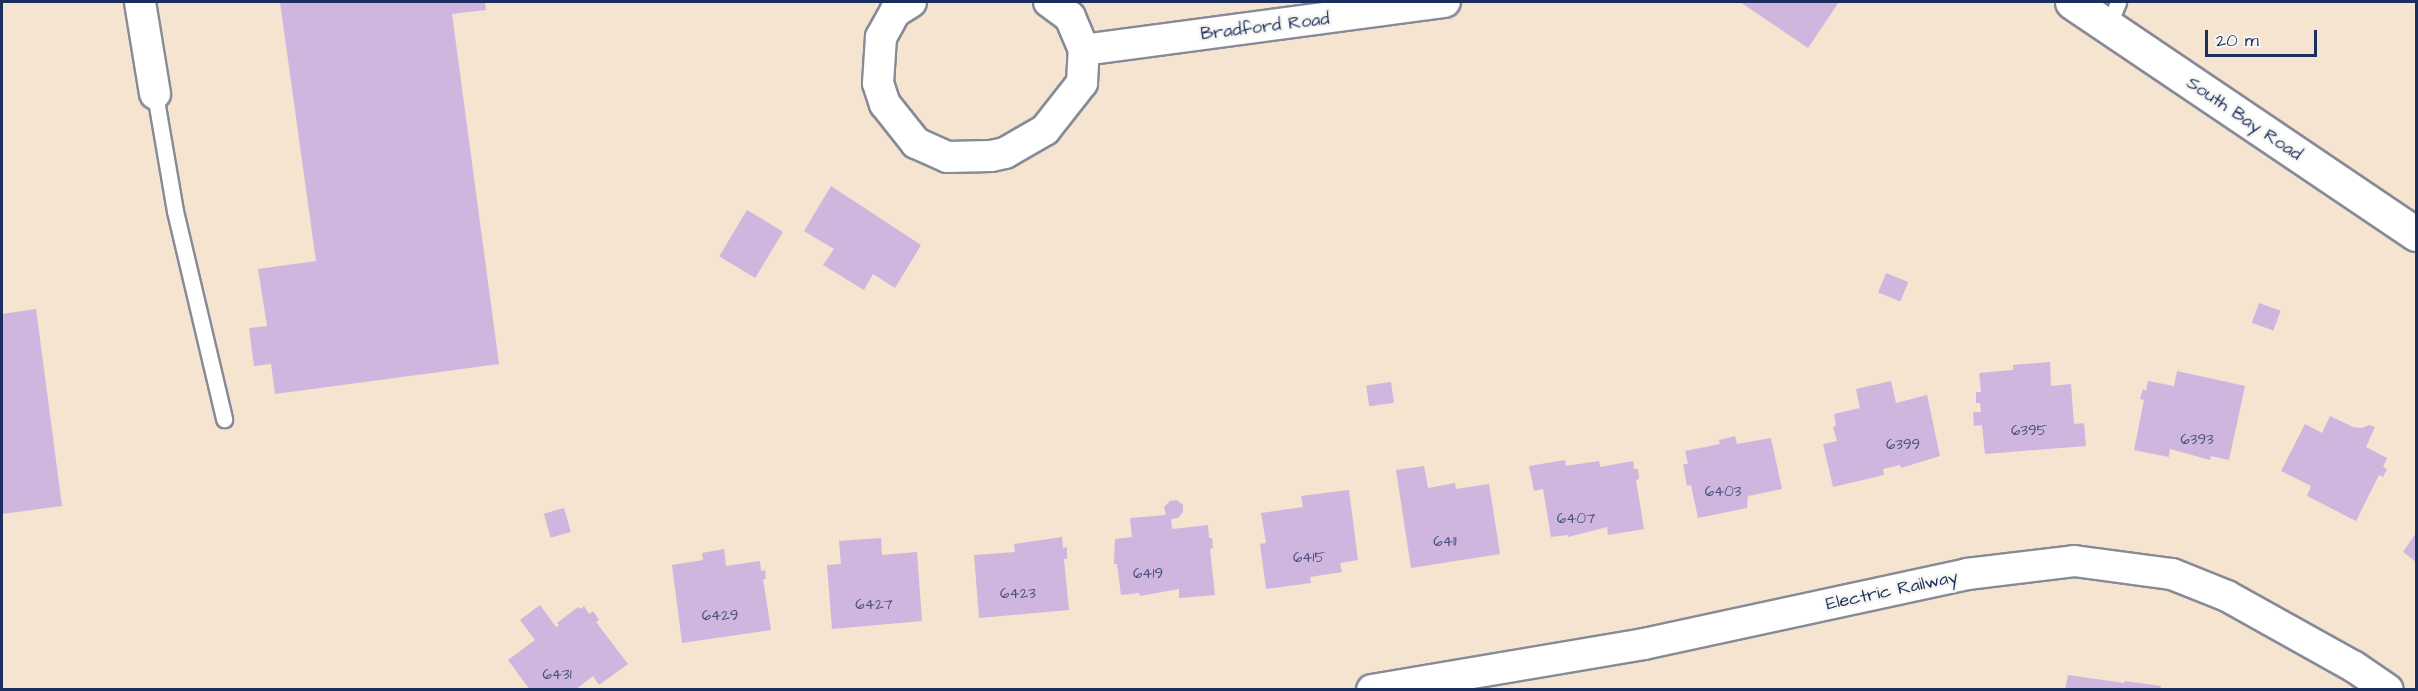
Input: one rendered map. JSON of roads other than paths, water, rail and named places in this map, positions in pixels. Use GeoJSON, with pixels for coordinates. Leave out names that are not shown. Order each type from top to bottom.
{"type":"FeatureCollection","features":[{"type":"Feature","properties":{"kind":"street"},"geometry":{"type":"LineString","coordinates":[[140,2],[155,94]]}},
{"type":"Feature","properties":{"kind":"street"},"geometry":{"type":"LineString","coordinates":[[911,2],[895,12],[881,37],[878,83],[885,104],[916,143],[947,156],[990,156],[1005,153],[1045,130],[1082,83],[1084,50],[1070,17],[1049,2]]}},
{"type":"Feature","properties":{"kind":"street","name":"Bradford Road"},"geometry":{"type":"LineString","coordinates":[[1084,50],[1408,9],[1445,2]]}},
{"type":"Feature","properties":{"kind":"street","name":"South Bay Road"},"geometry":{"type":"LineString","coordinates":[[2072,2],[2113,14],[2416,234]]}},
{"type":"Feature","properties":{"kind":"street","name":"Electric Railway"},"geometry":{"type":"LineString","coordinates":[[1372,690],[1644,645],[1967,574],[2074,561],[2172,574],[2227,596],[2354,666],[2388,690]]}},
{"type":"Feature","properties":{"kind":"lane"},"geometry":{"type":"LineString","coordinates":[[155,94],[176,211],[224,420]]}}]}
